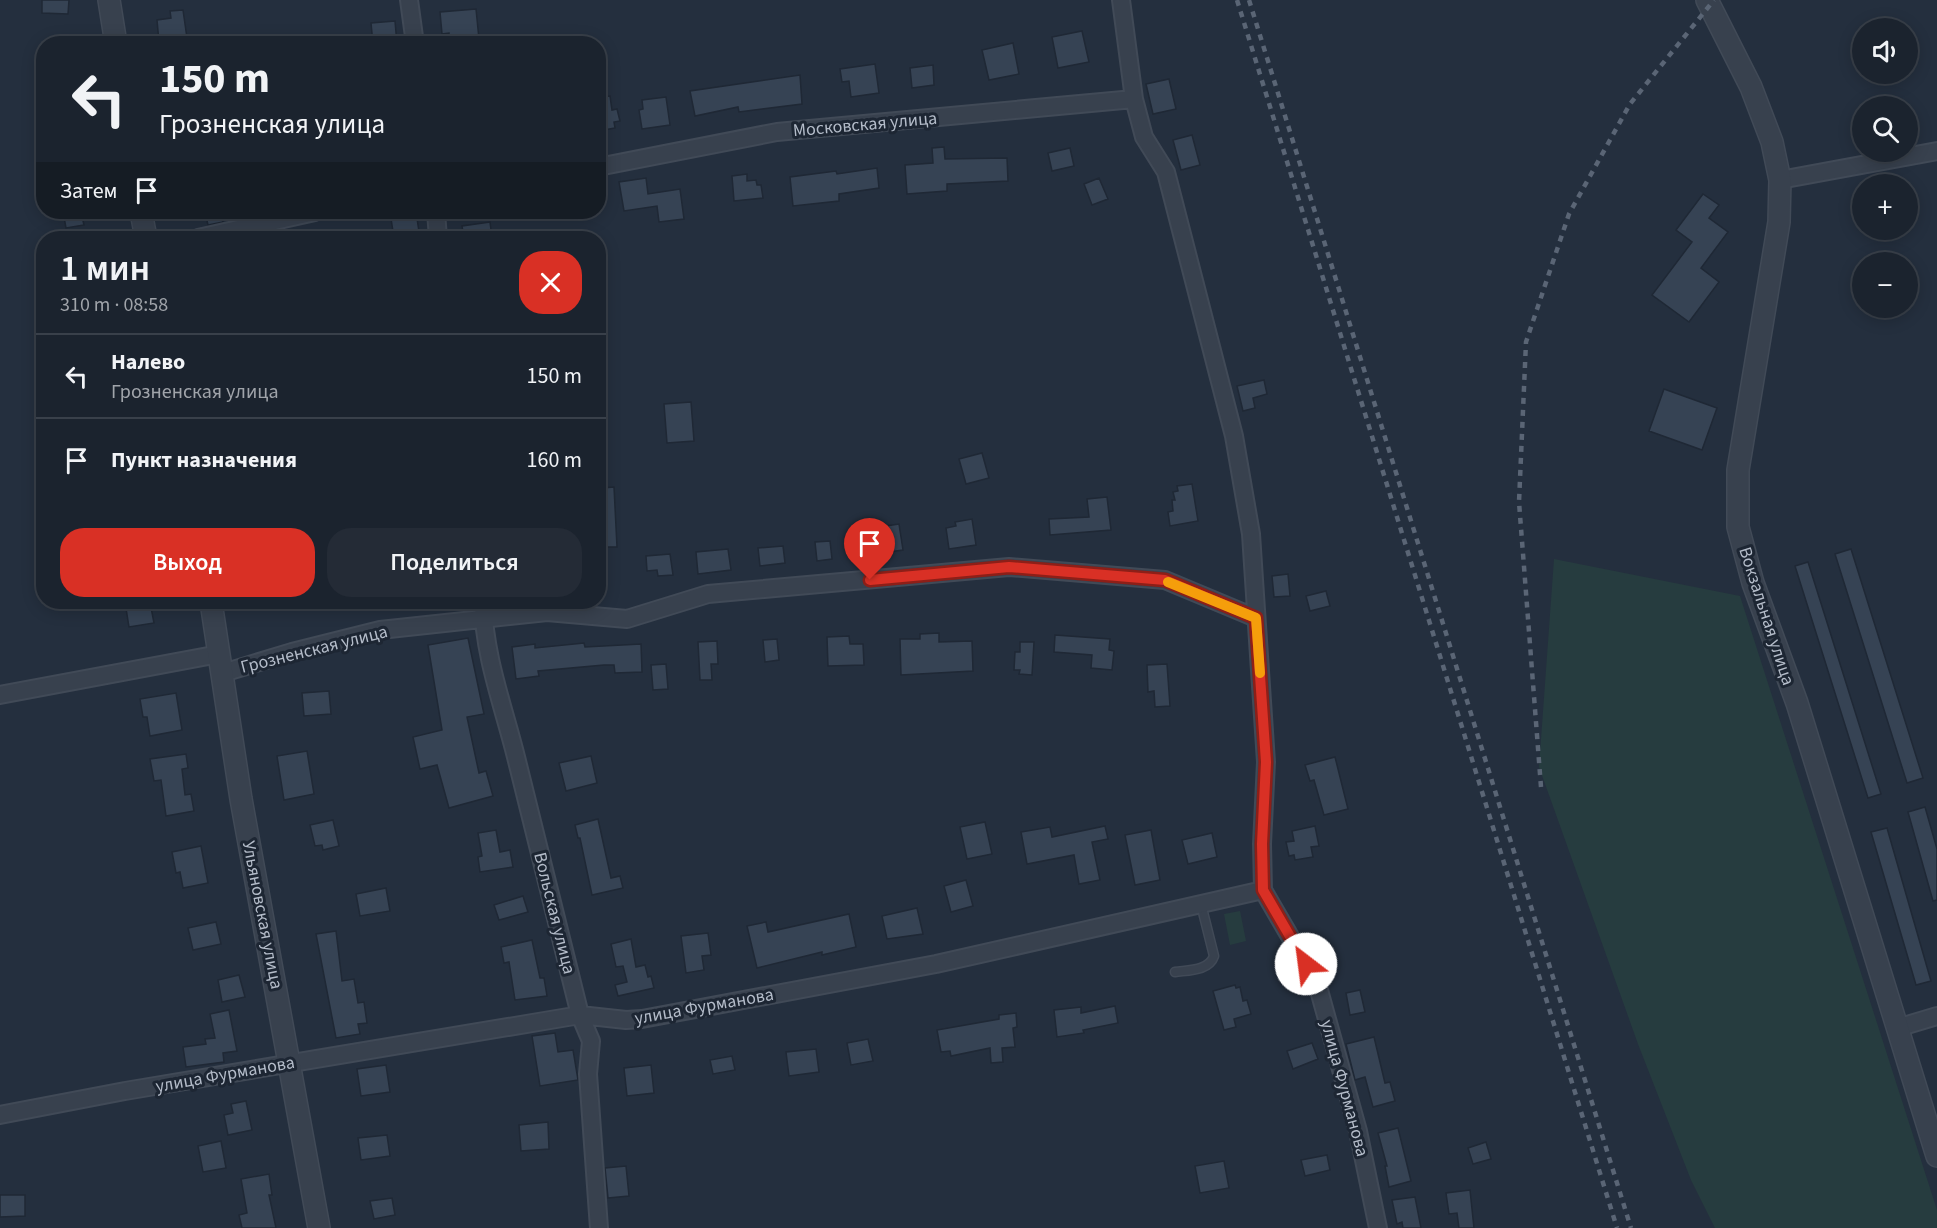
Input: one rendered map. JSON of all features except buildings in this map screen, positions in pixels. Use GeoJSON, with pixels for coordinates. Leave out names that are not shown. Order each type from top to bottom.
{"type":"FeatureCollection","features":[{"type":"Feature","properties":{"kind":"street"},"geometry":{"type":"LineString","coordinates":[[109,0],[115,36]]}},
{"type":"Feature","properties":{"kind":"street"},"geometry":{"type":"LineString","coordinates":[[409,0],[414,36]]}},
{"type":"Feature","properties":{"kind":"street","name":"улица Фурманова"},"geometry":{"type":"LineString","coordinates":[[1121,0],[1134,99],[1144,137],[1166,172],[1234,436],[1251,534],[1266,762],[1262,844],[1263,890],[1317,983],[1358,1131],[1378,1228]]}},
{"type":"Feature","properties":{"kind":"street","name":"Вокзальная улица"},"geometry":{"type":"LineString","coordinates":[[1707,0],[1751,87],[1772,142],[1780,180],[1779,222],[1738,470],[1738,527],[1753,584],[1797,703],[1937,1156]]}},
{"type":"Feature","properties":{"kind":"street","name":"Московская улица"},"geometry":{"type":"LineString","coordinates":[[606,165],[777,132],[1134,99]]}},
{"type":"Feature","properties":{"kind":"street"},"geometry":{"type":"LineString","coordinates":[[1780,180],[1937,151]]}},
{"type":"Feature","properties":{"kind":"street"},"geometry":{"type":"LineString","coordinates":[[230,231],[284,219]]}},
{"type":"Feature","properties":{"kind":"street","name":"Грозненская улица"},"geometry":{"type":"LineString","coordinates":[[0,695],[292,652],[380,630],[547,612],[627,619],[708,594],[1009,567],[1165,580],[1256,618]]}},
{"type":"Feature","properties":{"kind":"street","name":"Ульяновская улица"},"geometry":{"type":"LineString","coordinates":[[212,609],[241,799],[319,1228]]}},
{"type":"Feature","properties":{"kind":"street","name":"Вольская улица"},"geometry":{"type":"LineString","coordinates":[[483,609],[491,668],[516,754],[580,1015],[591,1041],[588,1074],[600,1228]]}},
{"type":"Feature","properties":{"kind":"street","name":"улица Фурманова"},"geometry":{"type":"LineString","coordinates":[[0,1115],[290,1062],[580,1015],[626,1020],[642,1019],[936,964],[1263,890]]}},
{"type":"Feature","properties":{"kind":"street"},"geometry":{"type":"LineString","coordinates":[[1898,1028],[1937,1016]]}},
{"type":"Feature","properties":{"kind":"lane"},"geometry":{"type":"LineString","coordinates":[[1175,972],[1207,967],[1212,963],[1214,956],[1202,904]]}},
{"type":"Feature","properties":{"kind":"green space"},"geometry":{"type":"Polygon","coordinates":[[[1554,559],[1740,596],[1937,1210],[1937,1228],[1715,1228],[1691,1180],[1638,1044],[1539,767],[1554,559]]]}},
{"type":"Feature","properties":{"kind":"green space"},"geometry":{"type":"Polygon","coordinates":[[[1240,911],[1246,941],[1230,945],[1224,914],[1240,911]]]}},
{"type":"Feature","properties":{"kind":"railway"},"geometry":{"type":"LineString","coordinates":[[1237,0],[1617,1228]]}},
{"type":"Feature","properties":{"kind":"railway"},"geometry":{"type":"LineString","coordinates":[[1249,0],[1631,1228]]}},
{"type":"Feature","properties":{"kind":"railway"},"geometry":{"type":"LineString","coordinates":[[1541,787],[1519,502],[1526,342],[1569,214],[1630,104],[1714,0]]}},
{"type":"Feature","properties":{"kind":"slow traffic"},"geometry":{"type":"LineString","coordinates":[[1168,582],[1256,618],[1260,673]]}},
{"type":"Feature","properties":{"kind":"route"},"geometry":{"type":"LineString","coordinates":[[870,580],[1009,567],[1165,580],[1256,618],[1266,762],[1262,844],[1263,890],[1306,964]]}}]}
